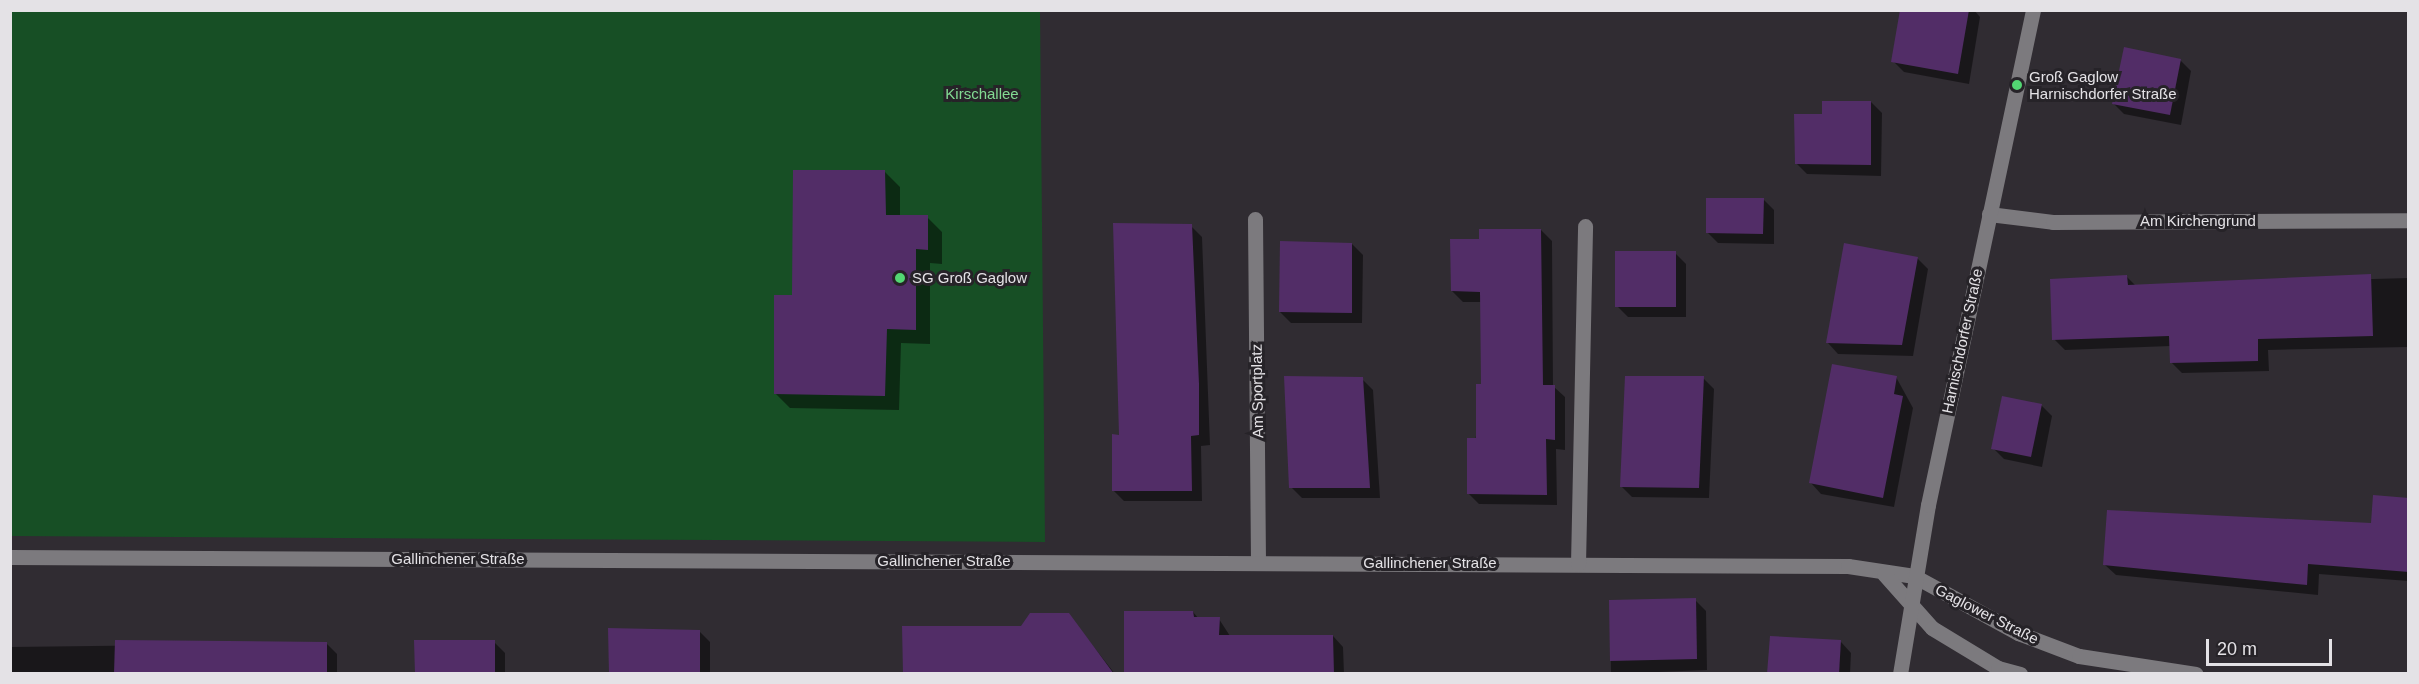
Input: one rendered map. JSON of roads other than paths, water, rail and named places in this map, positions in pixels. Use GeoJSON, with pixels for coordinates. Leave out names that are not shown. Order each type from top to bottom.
{"type":"FeatureCollection","features":[{"type":"Feature","properties":{"kind":"street","name":"Harnischdorfer Straße"},"geometry":{"type":"LineString","coordinates":[[1900,674],[1914,576],[2033,10]]}},
{"type":"Feature","properties":{"kind":"street","name":"Am Kirchengrund"},"geometry":{"type":"LineString","coordinates":[[1989,214],[2053,222],[2409,220]]}},
{"type":"Feature","properties":{"kind":"street","name":"Am Sportplatz"},"geometry":{"type":"LineString","coordinates":[[1255,219],[1258,563]]}},
{"type":"Feature","properties":{"kind":"street"},"geometry":{"type":"LineString","coordinates":[[1578,564],[1585,226]]}},
{"type":"Feature","properties":{"kind":"street","name":"Gallinchener Straße"},"geometry":{"type":"LineString","coordinates":[[10,557],[1848,566],[1880,573]]}},
{"type":"Feature","properties":{"kind":"street","name":"Gaglower Straße"},"geometry":{"type":"LineString","coordinates":[[1880,573],[1914,576],[2018,633],[2079,656],[2196,674]]}},
{"type":"Feature","properties":{"kind":"street"},"geometry":{"type":"LineString","coordinates":[[1880,573],[1910,609],[1998,668],[2020,674]]}},
{"type":"Feature","properties":{"kind":"place","name":"Groß Gaglow Harnischdorfer Straße"},"geometry":{"type":"Point","coordinates":[2017,85]}},
{"type":"Feature","properties":{"kind":"place","name":"SG Groß Gaglow"},"geometry":{"type":"Point","coordinates":[900,278]}},
{"type":"Feature","properties":{"kind":"park label","name":"Kirschallee"},"geometry":{"type":"Point","coordinates":[982,94]}}]}
